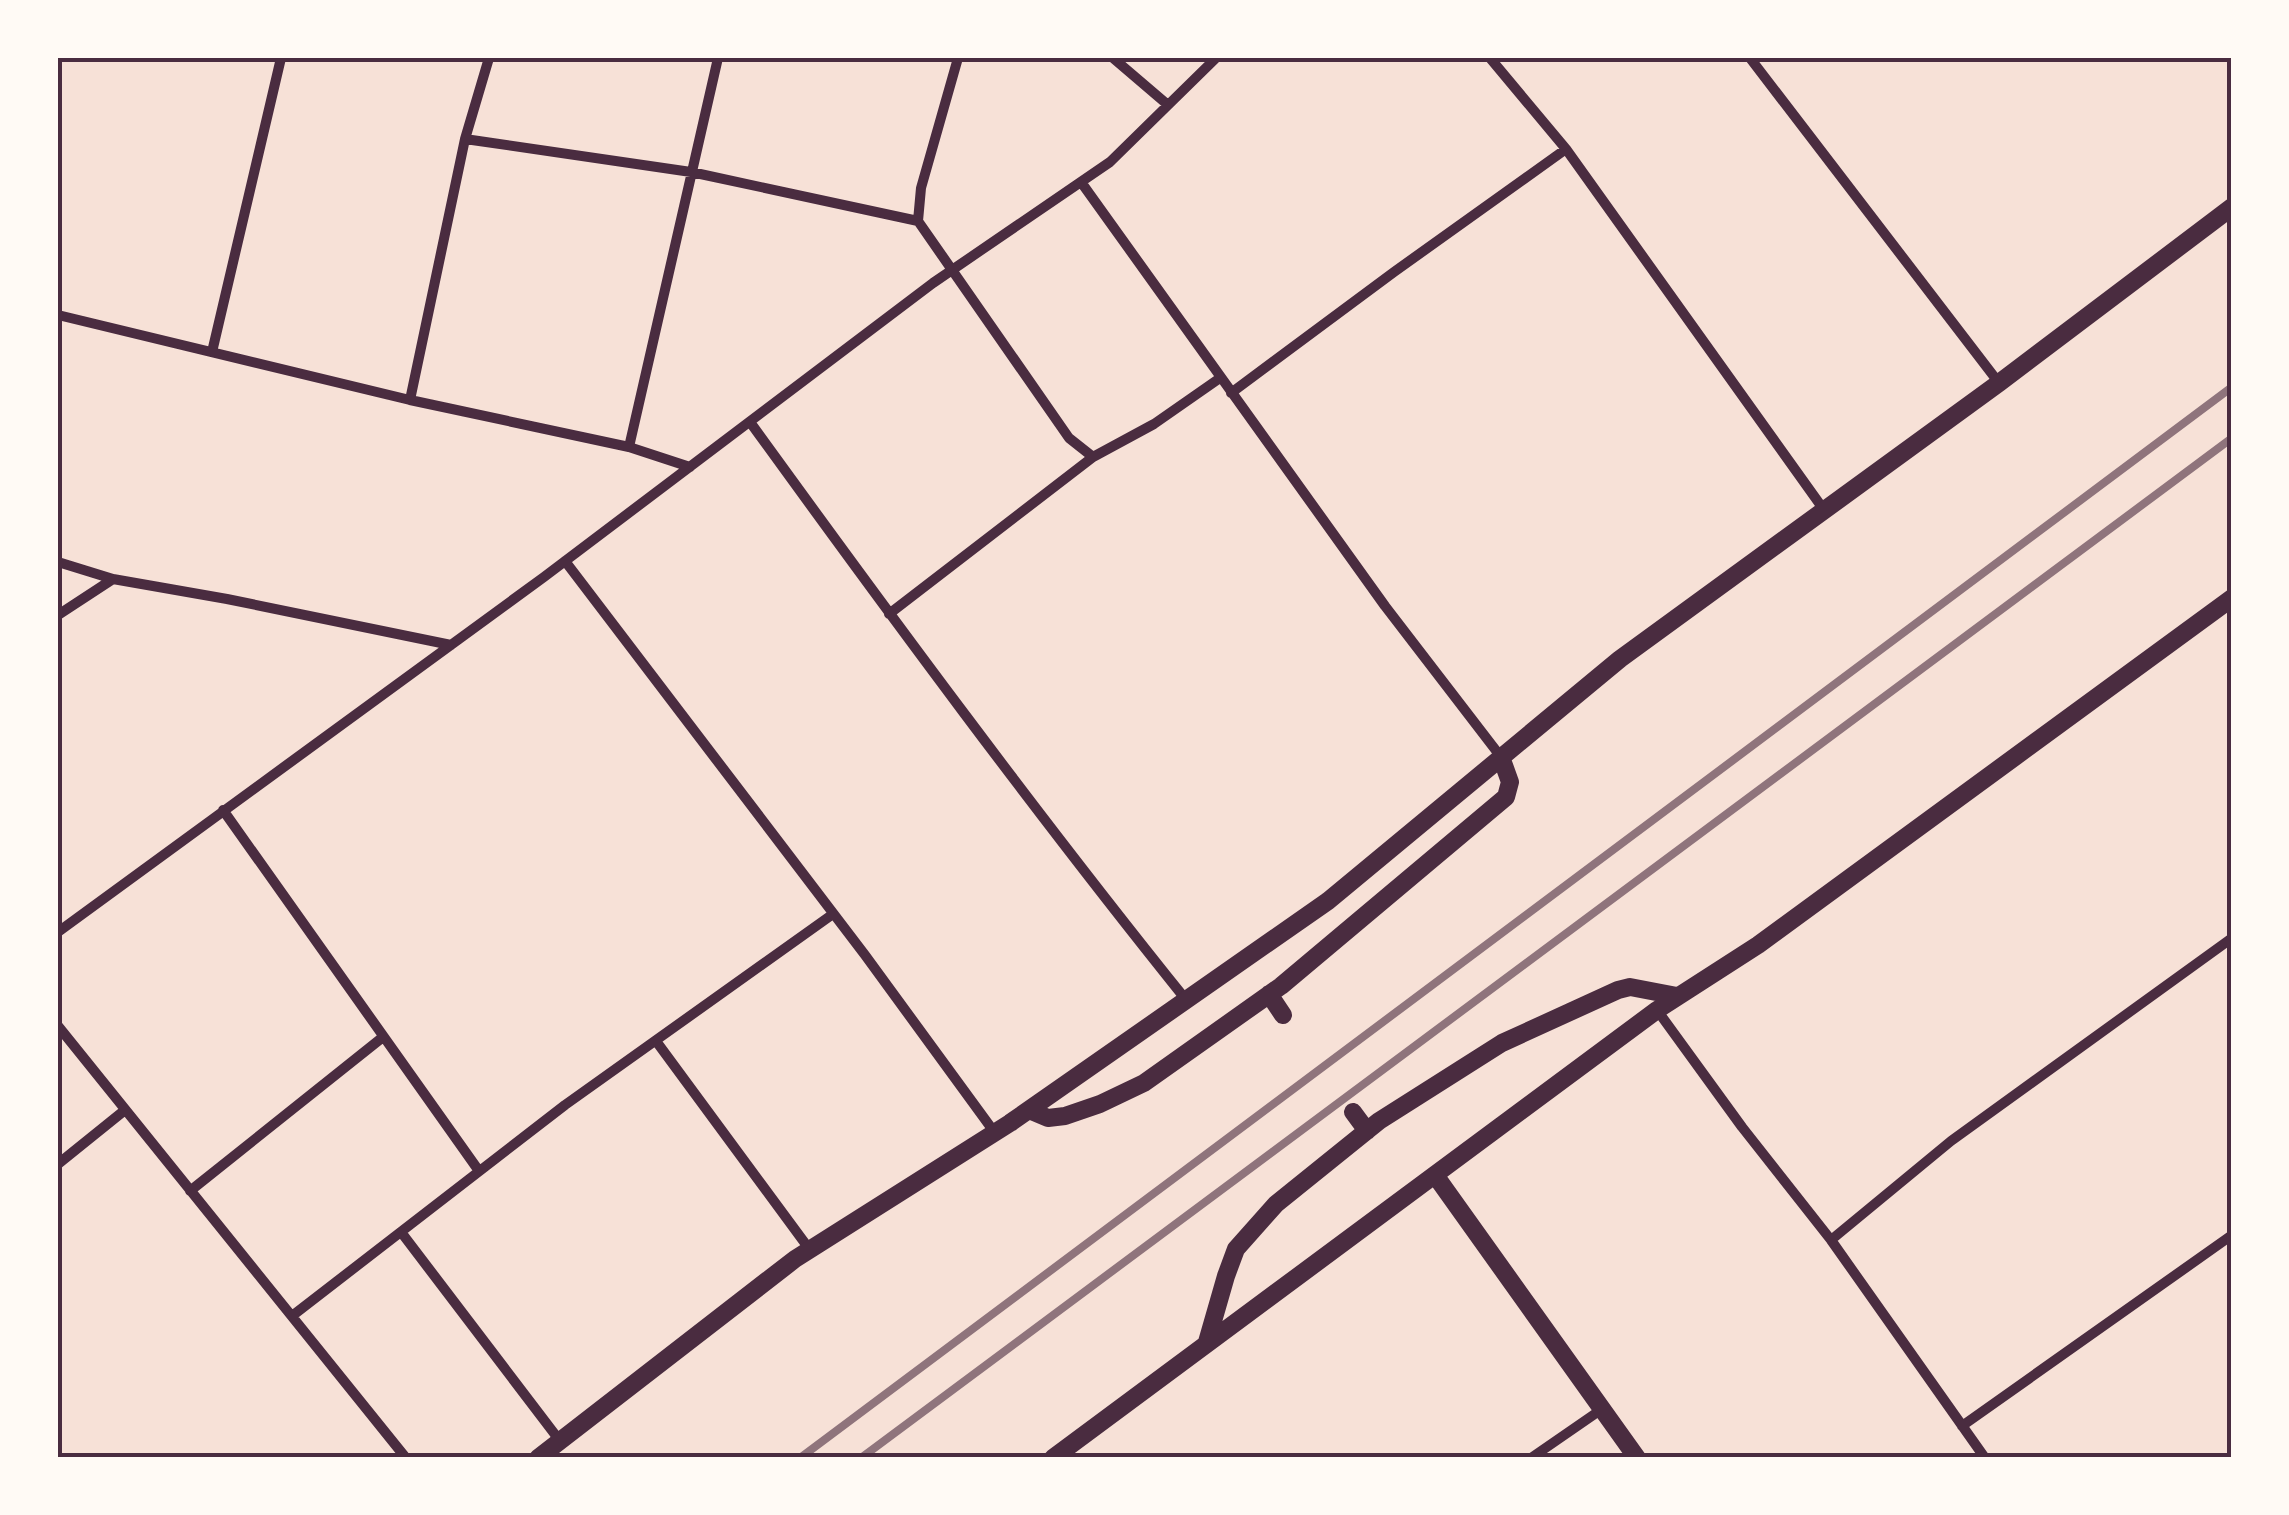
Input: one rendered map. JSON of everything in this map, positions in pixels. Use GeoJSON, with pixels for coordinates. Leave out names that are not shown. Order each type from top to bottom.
{"type":"FeatureCollection","features":[{"type":"Feature","properties":{"kind":"street"},"geometry":{"type":"LineString","coordinates":[[212,352],[281,58]]}},
{"type":"Feature","properties":{"kind":"street"},"geometry":{"type":"LineString","coordinates":[[410,400],[465,139],[488,58]]}},
{"type":"Feature","properties":{"kind":"street"},"geometry":{"type":"LineString","coordinates":[[629,447],[718,58]]}},
{"type":"Feature","properties":{"kind":"street"},"geometry":{"type":"LineString","coordinates":[[918,221],[921,188],[958,58]]}},
{"type":"Feature","properties":{"kind":"street"},"geometry":{"type":"LineString","coordinates":[[1112,58],[1168,105]]}},
{"type":"Feature","properties":{"kind":"street"},"geometry":{"type":"LineString","coordinates":[[58,932],[565,561],[954,269],[1110,162],[1216,58]]}},
{"type":"Feature","properties":{"kind":"street"},"geometry":{"type":"LineString","coordinates":[[1490,58],[1566,149],[1824,510]]}},
{"type":"Feature","properties":{"kind":"street"},"geometry":{"type":"LineString","coordinates":[[1750,58],[1998,383]]}},
{"type":"Feature","properties":{"kind":"street"},"geometry":{"type":"LineString","coordinates":[[465,139],[692,172],[918,221],[1069,438],[1093,457]]}},
{"type":"Feature","properties":{"kind":"street"},"geometry":{"type":"LineString","coordinates":[[1230,394],[1566,149]]}},
{"type":"Feature","properties":{"kind":"street"},"geometry":{"type":"LineString","coordinates":[[1029,1110],[1048,1118],[1065,1116],[1144,1083],[1269,994],[1506,797],[1510,782],[1501,757],[1230,394],[1081,182]]}},
{"type":"Feature","properties":{"kind":"street"},"geometry":{"type":"LineString","coordinates":[[538,1458],[810,1250],[995,1133],[1328,901],[1620,659],[2232,207]]}},
{"type":"Feature","properties":{"kind":"street"},"geometry":{"type":"LineString","coordinates":[[58,315],[410,400],[629,447],[690,467]]}},
{"type":"Feature","properties":{"kind":"street"},"geometry":{"type":"LineString","coordinates":[[889,614],[1093,457],[1154,424],[1220,378]]}},
{"type":"Feature","properties":{"kind":"street"},"geometry":{"type":"LineString","coordinates":[[750,422],[889,614],[1187,1001]]}},
{"type":"Feature","properties":{"kind":"street"},"geometry":{"type":"LineString","coordinates":[[565,561],[995,1133]]}},
{"type":"Feature","properties":{"kind":"street"},"geometry":{"type":"LineString","coordinates":[[58,562],[113,580],[228,599],[450,645]]}},
{"type":"Feature","properties":{"kind":"street"},"geometry":{"type":"LineString","coordinates":[[58,614],[113,580]]}},
{"type":"Feature","properties":{"kind":"street"},"geometry":{"type":"LineString","coordinates":[[1053,1458],[1657,1010],[1758,945],[2232,598]]}},
{"type":"Feature","properties":{"kind":"street"},"geometry":{"type":"LineString","coordinates":[[223,810],[479,1172]]}},
{"type":"Feature","properties":{"kind":"street"},"geometry":{"type":"LineString","coordinates":[[292,1316],[565,1105],[833,914]]}},
{"type":"Feature","properties":{"kind":"street"},"geometry":{"type":"LineString","coordinates":[[1831,1240],[1951,1141],[2232,938]]}},
{"type":"Feature","properties":{"kind":"street"},"geometry":{"type":"LineString","coordinates":[[1207,1342],[1236,1249],[1276,1204],[1367,1131],[1502,1043],[1618,990],[1630,987],[1678,996]]}},
{"type":"Feature","properties":{"kind":"street"},"geometry":{"type":"LineString","coordinates":[[1269,994],[1283,1015]]}},
{"type":"Feature","properties":{"kind":"street"},"geometry":{"type":"LineString","coordinates":[[1657,1010],[1831,1240],[1985,1458]]}},
{"type":"Feature","properties":{"kind":"street"},"geometry":{"type":"LineString","coordinates":[[58,1026],[406,1458]]}},
{"type":"Feature","properties":{"kind":"street"},"geometry":{"type":"LineString","coordinates":[[190,1191],[383,1037]]}},
{"type":"Feature","properties":{"kind":"street"},"geometry":{"type":"LineString","coordinates":[[656,1040],[810,1250]]}},
{"type":"Feature","properties":{"kind":"street"},"geometry":{"type":"LineString","coordinates":[[58,1164],[125,1110]]}},
{"type":"Feature","properties":{"kind":"street"},"geometry":{"type":"LineString","coordinates":[[1353,1112],[1367,1131]]}},
{"type":"Feature","properties":{"kind":"street"},"geometry":{"type":"LineString","coordinates":[[1434,1175],[1637,1458]]}},
{"type":"Feature","properties":{"kind":"street"},"geometry":{"type":"LineString","coordinates":[[401,1232],[560,1441]]}},
{"type":"Feature","properties":{"kind":"street"},"geometry":{"type":"LineString","coordinates":[[1962,1426],[2232,1235]]}},
{"type":"Feature","properties":{"kind":"street"},"geometry":{"type":"LineString","coordinates":[[1532,1458],[1602,1409]]}},
{"type":"Feature","properties":{"kind":"railway"},"geometry":{"type":"LineString","coordinates":[[800,1458],[2232,387]]}},
{"type":"Feature","properties":{"kind":"railway"},"geometry":{"type":"LineString","coordinates":[[861,1458],[2232,438]]}}]}
